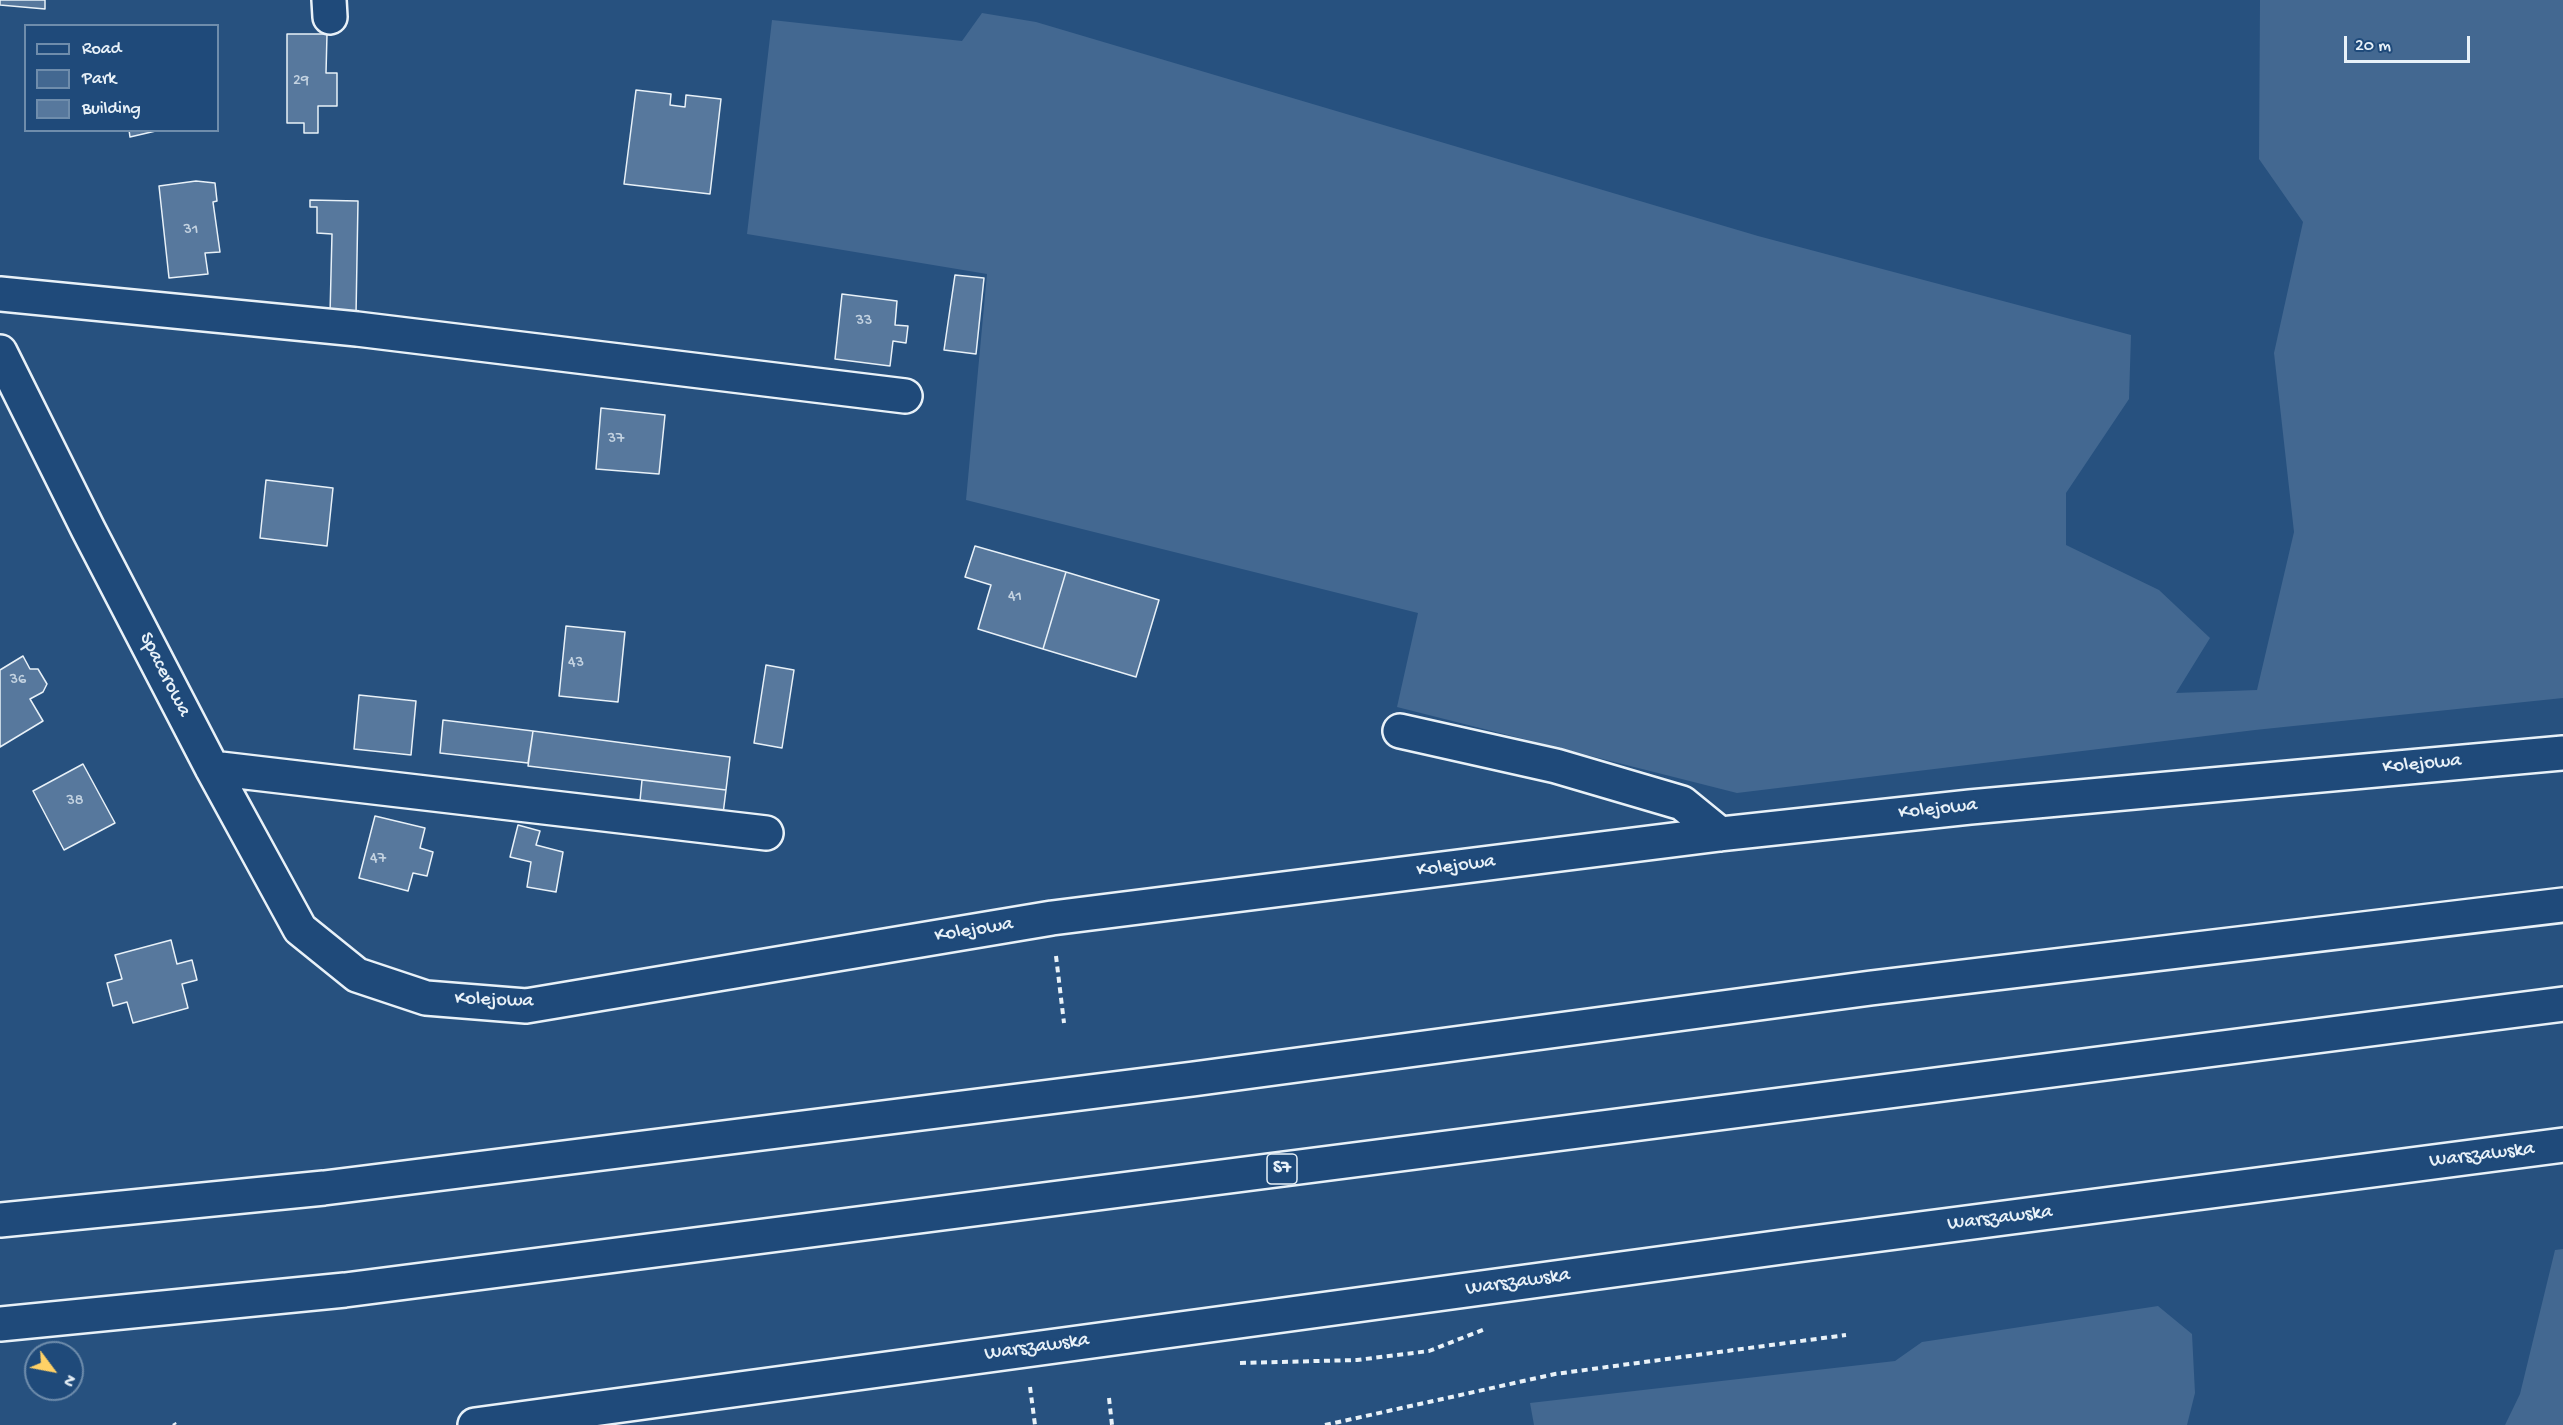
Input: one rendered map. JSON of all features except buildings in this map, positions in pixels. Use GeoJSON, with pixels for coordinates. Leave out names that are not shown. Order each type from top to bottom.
{"type":"FeatureCollection","features":[{"type":"Feature","properties":{"kind":"main road"},"geometry":{"type":"LineString","coordinates":[[0,294],[357,329],[905,396]]}},
{"type":"Feature","properties":{"kind":"main road","name":"Spacerowa"},"geometry":{"type":"LineString","coordinates":[[0,352],[88,529],[212,768],[300,929],[357,975]]}},
{"type":"Feature","properties":{"kind":"main road"},"geometry":{"type":"LineString","coordinates":[[1400,731],[1556,766],[1682,803],[1720,834]]}},
{"type":"Feature","properties":{"kind":"main road","name":"Kolejowa"},"geometry":{"type":"LineString","coordinates":[[357,975],[426,998],[526,1006],[1052,918],[1720,834],[1970,807],[2563,753]]}},
{"type":"Feature","properties":{"kind":"main road"},"geometry":{"type":"LineString","coordinates":[[212,768],[766,833]]}},
{"type":"Feature","properties":{"kind":"main road"},"geometry":{"type":"LineString","coordinates":[[0,1220],[324,1188],[1193,1079],[1871,988],[2563,905]]}},
{"type":"Feature","properties":{"kind":"main road","name":"S7"},"geometry":{"type":"LineString","coordinates":[[0,1324],[345,1290],[2563,1004]]}},
{"type":"Feature","properties":{"kind":"main road","name":"Warszawska"},"geometry":{"type":"LineString","coordinates":[[475,1425],[1773,1248],[2563,1145]]}},
{"type":"Feature","properties":{"kind":"path"},"geometry":{"type":"LineString","coordinates":[[1052,918],[1064,1023]]}},
{"type":"Feature","properties":{"kind":"path"},"geometry":{"type":"LineString","coordinates":[[1325,1425],[1555,1374],[1846,1335]]}},
{"type":"Feature","properties":{"kind":"path"},"geometry":{"type":"LineString","coordinates":[[1030,1386],[1035,1425]]}},
{"type":"Feature","properties":{"kind":"path"},"geometry":{"type":"LineString","coordinates":[[1109,1398],[1112,1425]]}},
{"type":"Feature","properties":{"kind":"green space"},"geometry":{"type":"Polygon","coordinates":[[[2260,0],[2563,0],[2563,698],[2255,730],[1737,793],[1397,707],[1418,613],[966,500],[987,274],[747,234],[772,20],[962,41],[982,13],[1036,22],[1758,236],[2131,335],[2129,399],[2066,493],[2066,545],[2159,590],[2210,638],[2176,693],[2257,690],[2294,532],[2274,353],[2303,222],[2259,159],[2260,0]]]}},
{"type":"Feature","properties":{"kind":"green space"},"geometry":{"type":"Polygon","coordinates":[[[2563,1249],[2563,1425],[2505,1425],[2520,1394],[2555,1250],[2563,1249]]]}},
{"type":"Feature","properties":{"kind":"green space"},"geometry":{"type":"Polygon","coordinates":[[[2158,1306],[2192,1334],[2195,1393],[2187,1425],[1534,1425],[1530,1403],[1895,1361],[1922,1342],[2158,1306]]]}}]}
